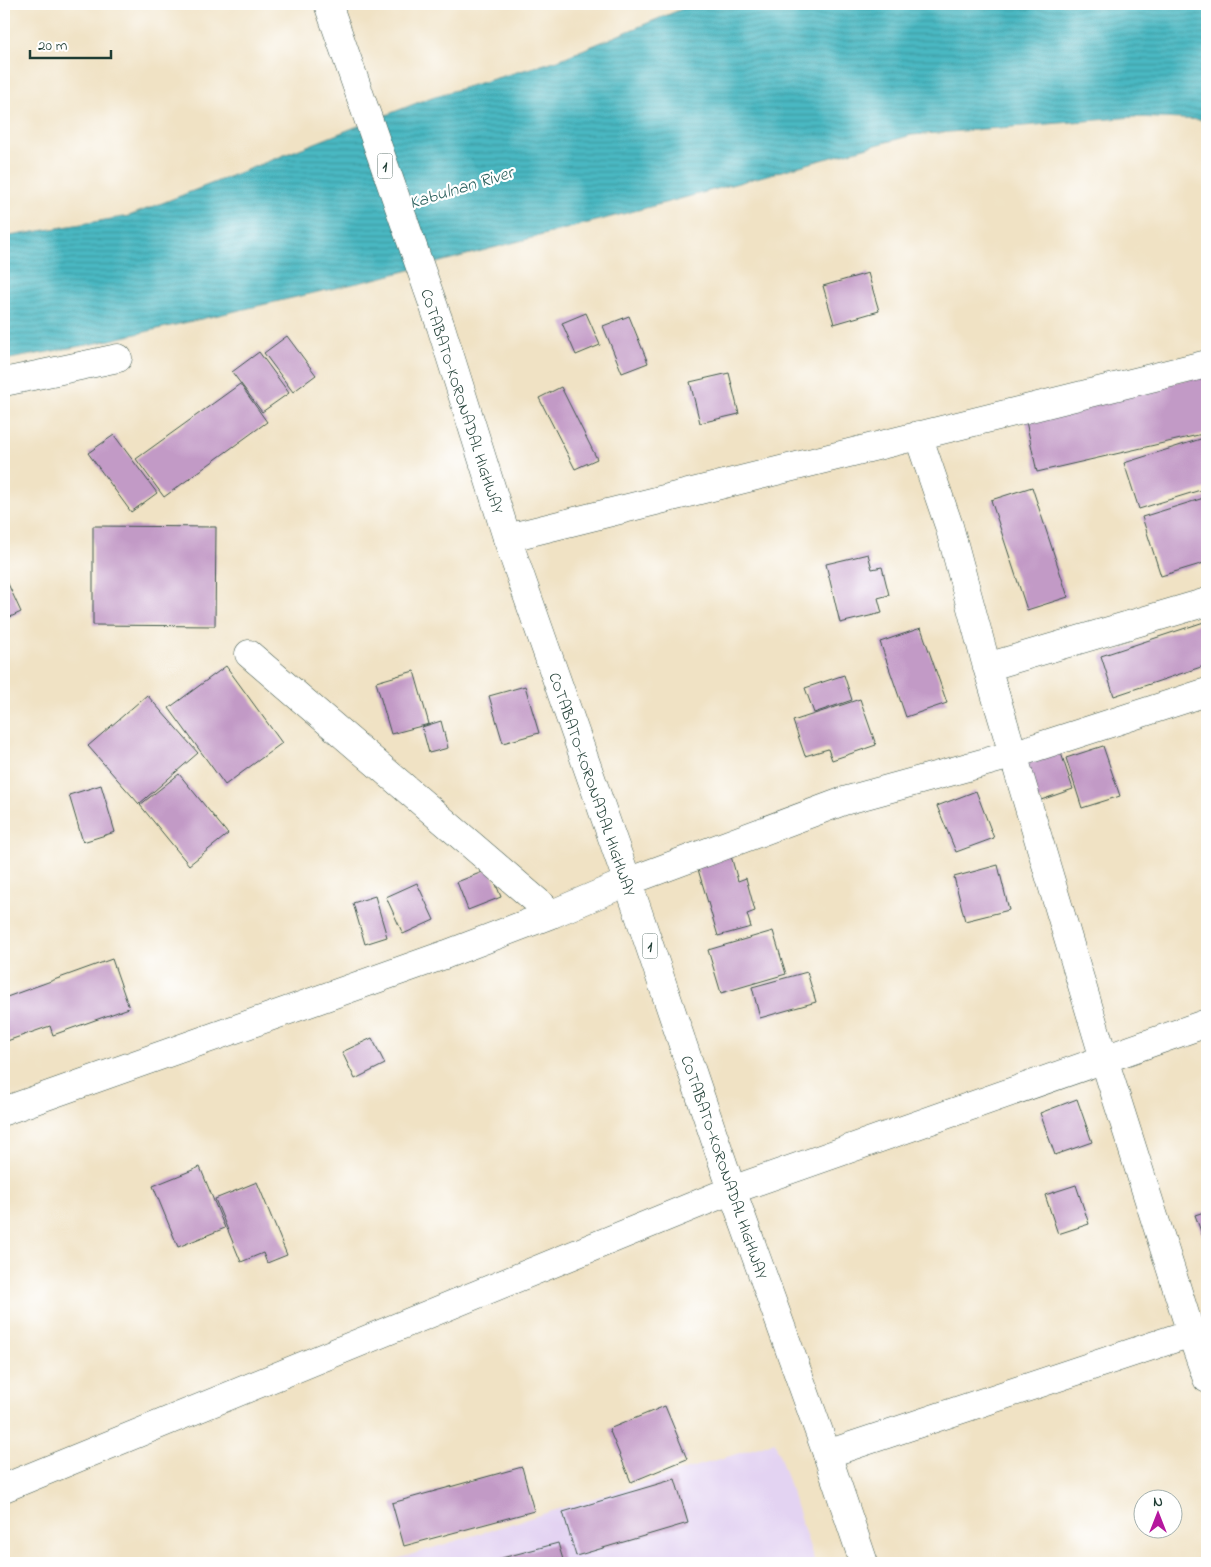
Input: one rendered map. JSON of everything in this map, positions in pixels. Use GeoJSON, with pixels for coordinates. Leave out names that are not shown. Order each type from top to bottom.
{"type":"FeatureCollection","features":[{"type":"Feature","properties":{"kind":"main road","name":"COTABATO-KORONADAL HIGHWAY"},"geometry":{"type":"LineString","coordinates":[[328,4],[441,327],[507,538],[732,1190],[864,1563]]}},
{"type":"Feature","properties":{"kind":"main road"},"geometry":{"type":"LineString","coordinates":[[4,382],[118,358]]}},
{"type":"Feature","properties":{"kind":"main road"},"geometry":{"type":"LineString","coordinates":[[507,538],[1207,364]]}},
{"type":"Feature","properties":{"kind":"main road"},"geometry":{"type":"LineString","coordinates":[[918,435],[948,526],[987,666],[1015,754],[1104,1059],[1207,1379]]}},
{"type":"Feature","properties":{"kind":"main road"},"geometry":{"type":"LineString","coordinates":[[987,666],[1207,602]]}},
{"type":"Feature","properties":{"kind":"main road"},"geometry":{"type":"LineString","coordinates":[[249,654],[552,914]]}},
{"type":"Feature","properties":{"kind":"main road"},"geometry":{"type":"LineString","coordinates":[[4,1110],[438,957],[552,914],[627,882],[844,801],[1015,754],[1207,692]]}},
{"type":"Feature","properties":{"kind":"main road"},"geometry":{"type":"LineString","coordinates":[[4,1488],[732,1190],[1207,1022]]}},
{"type":"Feature","properties":{"kind":"main road"},"geometry":{"type":"LineString","coordinates":[[827,1454],[1191,1333]]}},
{"type":"Feature","properties":{"kind":"shaded area"},"geometry":{"type":"Polygon","coordinates":[[[775,1442],[815,1563],[384,1563],[775,1442]]]}},
{"type":"Feature","properties":{"kind":"water","name":"Kabulnan River"},"geometry":{"type":"Polygon","coordinates":[[[694,4],[1207,4],[1207,120],[1134,117],[912,135],[680,199],[379,278],[97,343],[4,360],[4,237],[129,216],[432,97],[558,60],[694,4]]]}},
{"type":"Feature","properties":{"kind":"building"},"geometry":{"type":"Polygon","coordinates":[[[868,273],[879,311],[834,324],[823,286],[868,273]]]}},
{"type":"Feature","properties":{"kind":"building"},"geometry":{"type":"Polygon","coordinates":[[[586,313],[600,345],[576,355],[562,323],[586,313]]]}},
{"type":"Feature","properties":{"kind":"building"},"geometry":{"type":"Polygon","coordinates":[[[629,316],[648,363],[622,373],[603,326],[629,316]]]}},
{"type":"Feature","properties":{"kind":"building"},"geometry":{"type":"Polygon","coordinates":[[[287,336],[316,375],[293,392],[264,353],[287,336]]]}},
{"type":"Feature","properties":{"kind":"building"},"geometry":{"type":"Polygon","coordinates":[[[259,352],[289,393],[262,412],[232,372],[259,352]]]}},
{"type":"Feature","properties":{"kind":"building"},"geometry":{"type":"Polygon","coordinates":[[[729,373],[739,414],[700,423],[690,382],[729,373]]]}},
{"type":"Feature","properties":{"kind":"building"},"geometry":{"type":"Polygon","coordinates":[[[1207,374],[1207,433],[1037,472],[1025,417],[1207,374]]]}},
{"type":"Feature","properties":{"kind":"building"},"geometry":{"type":"Polygon","coordinates":[[[240,384],[267,422],[164,497],[136,459],[240,384]]]}},
{"type":"Feature","properties":{"kind":"building"},"geometry":{"type":"Polygon","coordinates":[[[561,387],[597,459],[575,469],[539,398],[561,387]]]}},
{"type":"Feature","properties":{"kind":"building"},"geometry":{"type":"Polygon","coordinates":[[[114,435],[157,493],[131,512],[88,453],[114,435]]]}},
{"type":"Feature","properties":{"kind":"building"},"geometry":{"type":"Polygon","coordinates":[[[1207,437],[1207,488],[1139,509],[1124,463],[1207,437]]]}},
{"type":"Feature","properties":{"kind":"building"},"geometry":{"type":"Polygon","coordinates":[[[1032,487],[1068,597],[1027,610],[991,500],[1032,487]]]}},
{"type":"Feature","properties":{"kind":"building"},"geometry":{"type":"Polygon","coordinates":[[[1207,497],[1207,562],[1161,576],[1142,517],[1207,497]]]}},
{"type":"Feature","properties":{"kind":"building"},"geometry":{"type":"Polygon","coordinates":[[[93,526],[216,527],[215,626],[93,625],[93,526]]]}},
{"type":"Feature","properties":{"kind":"building"},"geometry":{"type":"Polygon","coordinates":[[[868,554],[872,569],[882,567],[889,595],[878,598],[882,613],[840,623],[826,564],[868,554]]]}},
{"type":"Feature","properties":{"kind":"building"},"geometry":{"type":"Polygon","coordinates":[[[4,575],[21,612],[4,620],[4,575]]]}},
{"type":"Feature","properties":{"kind":"building"},"geometry":{"type":"Polygon","coordinates":[[[1207,621],[1207,665],[1114,696],[1101,656],[1207,621]]]}},
{"type":"Feature","properties":{"kind":"building"},"geometry":{"type":"Polygon","coordinates":[[[921,628],[947,703],[906,717],[880,642],[921,628]]]}},
{"type":"Feature","properties":{"kind":"building"},"geometry":{"type":"Polygon","coordinates":[[[226,666],[282,743],[225,785],[169,708],[226,666]]]}},
{"type":"Feature","properties":{"kind":"building"},"geometry":{"type":"Polygon","coordinates":[[[414,671],[429,724],[391,734],[376,682],[414,671]]]}},
{"type":"Feature","properties":{"kind":"building"},"geometry":{"type":"Polygon","coordinates":[[[844,675],[852,700],[814,713],[805,688],[844,675]]]}},
{"type":"Feature","properties":{"kind":"building"},"geometry":{"type":"Polygon","coordinates":[[[525,686],[539,733],[503,743],[489,696],[525,686]]]}},
{"type":"Feature","properties":{"kind":"building"},"geometry":{"type":"Polygon","coordinates":[[[147,695],[198,753],[139,804],[88,746],[147,695]]]}},
{"type":"Feature","properties":{"kind":"building"},"geometry":{"type":"Polygon","coordinates":[[[860,699],[876,745],[832,760],[828,749],[805,756],[793,721],[860,699]]]}},
{"type":"Feature","properties":{"kind":"building"},"geometry":{"type":"Polygon","coordinates":[[[441,721],[448,748],[429,753],[422,727],[441,721]]]}},
{"type":"Feature","properties":{"kind":"building"},"geometry":{"type":"Polygon","coordinates":[[[1057,741],[1073,789],[1038,801],[1022,753],[1057,741]]]}},
{"type":"Feature","properties":{"kind":"building"},"geometry":{"type":"Polygon","coordinates":[[[1103,746],[1120,796],[1082,808],[1066,758],[1103,746]]]}},
{"type":"Feature","properties":{"kind":"building"},"geometry":{"type":"Polygon","coordinates":[[[179,774],[228,834],[189,865],[140,805],[179,774]]]}},
{"type":"Feature","properties":{"kind":"building"},"geometry":{"type":"Polygon","coordinates":[[[101,785],[115,832],[83,842],[69,795],[101,785]]]}},
{"type":"Feature","properties":{"kind":"building"},"geometry":{"type":"Polygon","coordinates":[[[976,791],[994,838],[956,852],[937,806],[976,791]]]}},
{"type":"Feature","properties":{"kind":"building"},"geometry":{"type":"Polygon","coordinates":[[[731,856],[738,881],[746,878],[755,911],[747,914],[751,927],[718,936],[697,866],[731,856]]]}},
{"type":"Feature","properties":{"kind":"building"},"geometry":{"type":"Polygon","coordinates":[[[998,865],[1009,910],[965,921],[954,877],[998,865]]]}},
{"type":"Feature","properties":{"kind":"building"},"geometry":{"type":"Polygon","coordinates":[[[490,869],[501,897],[468,910],[457,882],[490,869]]]}},
{"type":"Feature","properties":{"kind":"building"},"geometry":{"type":"Polygon","coordinates":[[[417,883],[434,920],[403,934],[386,897],[417,883]]]}},
{"type":"Feature","properties":{"kind":"building"},"geometry":{"type":"Polygon","coordinates":[[[375,896],[387,937],[365,944],[353,903],[375,896]]]}},
{"type":"Feature","properties":{"kind":"building"},"geometry":{"type":"Polygon","coordinates":[[[773,931],[786,974],[721,993],[708,950],[773,931]]]}},
{"type":"Feature","properties":{"kind":"building"},"geometry":{"type":"Polygon","coordinates":[[[112,959],[129,1008],[53,1035],[50,1026],[4,1042],[4,998],[112,959]]]}},
{"type":"Feature","properties":{"kind":"building"},"geometry":{"type":"Polygon","coordinates":[[[807,972],[816,1002],[760,1018],[752,987],[807,972]]]}},
{"type":"Feature","properties":{"kind":"building"},"geometry":{"type":"Polygon","coordinates":[[[372,1038],[385,1064],[355,1079],[342,1052],[372,1038]]]}},
{"type":"Feature","properties":{"kind":"building"},"geometry":{"type":"Polygon","coordinates":[[[1077,1099],[1092,1142],[1055,1155],[1040,1113],[1077,1099]]]}},
{"type":"Feature","properties":{"kind":"building"},"geometry":{"type":"Polygon","coordinates":[[[200,1167],[225,1228],[178,1247],[153,1186],[200,1167]]]}},
{"type":"Feature","properties":{"kind":"building"},"geometry":{"type":"Polygon","coordinates":[[[257,1182],[287,1255],[267,1263],[263,1253],[241,1262],[215,1199],[257,1182]]]}},
{"type":"Feature","properties":{"kind":"building"},"geometry":{"type":"Polygon","coordinates":[[[1076,1185],[1089,1224],[1058,1234],[1045,1195],[1076,1185]]]}},
{"type":"Feature","properties":{"kind":"building"},"geometry":{"type":"Polygon","coordinates":[[[1207,1211],[1207,1248],[1195,1215],[1207,1211]]]}},
{"type":"Feature","properties":{"kind":"building"},"geometry":{"type":"Polygon","coordinates":[[[665,1406],[687,1459],[631,1482],[609,1429],[665,1406]]]}},
{"type":"Feature","properties":{"kind":"building"},"geometry":{"type":"Polygon","coordinates":[[[522,1467],[534,1511],[404,1546],[392,1503],[522,1467]]]}},
{"type":"Feature","properties":{"kind":"building"},"geometry":{"type":"Polygon","coordinates":[[[675,1479],[688,1523],[576,1556],[563,1512],[675,1479]]]}},
{"type":"Feature","properties":{"kind":"building"},"geometry":{"type":"Polygon","coordinates":[[[558,1543],[564,1563],[503,1563],[502,1558],[558,1543]]]}}]}
